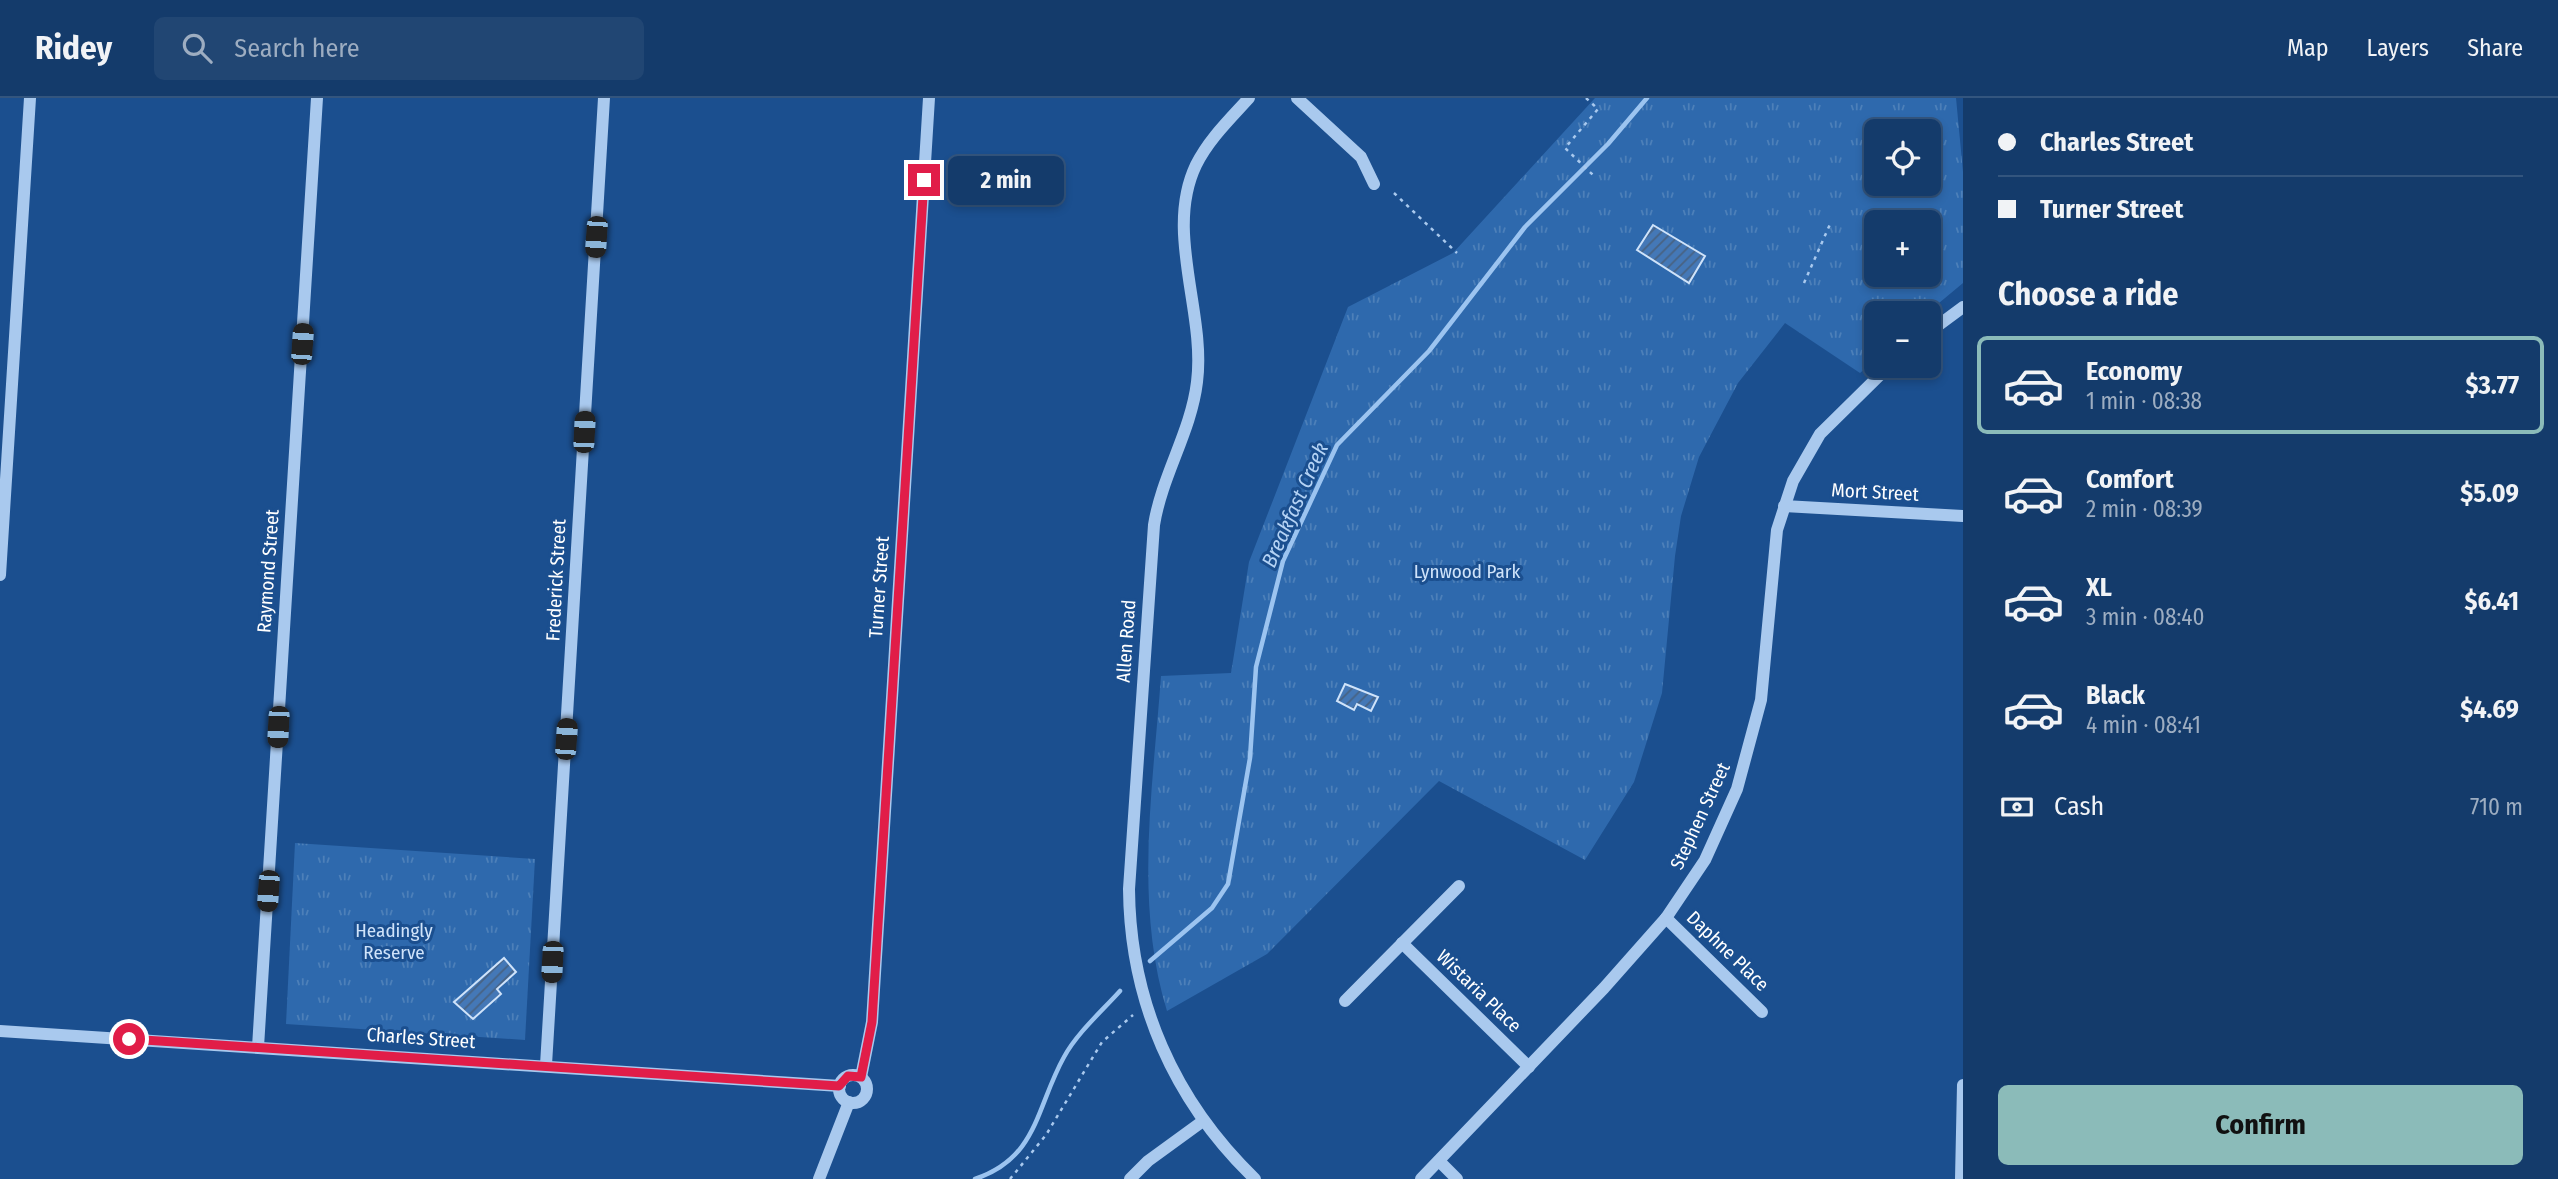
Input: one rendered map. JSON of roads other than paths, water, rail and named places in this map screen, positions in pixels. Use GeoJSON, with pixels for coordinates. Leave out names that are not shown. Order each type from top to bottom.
{"type":"FeatureCollection","features":[{"type":"Feature","properties":{"kind":"street"},"geometry":{"type":"LineString","coordinates":[[0,575],[30,98]]}},
{"type":"Feature","properties":{"kind":"street","name":"Raymond Street"},"geometry":{"type":"LineString","coordinates":[[258,1047],[317,98]]}},
{"type":"Feature","properties":{"kind":"street","name":"Frederick Street"},"geometry":{"type":"LineString","coordinates":[[546,1065],[604,98]]}},
{"type":"Feature","properties":{"kind":"street","name":"Turner Street"},"geometry":{"type":"LineString","coordinates":[[861,1077],[872,1022],[929,98]]}},
{"type":"Feature","properties":{"kind":"street","name":"Allen Road"},"geometry":{"type":"LineString","coordinates":[[1249,98],[1205,150],[1194,169],[1185,208],[1199,370],[1193,407],[1164,486],[1154,525],[1129,870],[1131,936],[1145,1003],[1165,1056],[1203,1121],[1255,1179]]}},
{"type":"Feature","properties":{"kind":"street"},"geometry":{"type":"LineString","coordinates":[[1297,98],[1361,157],[1374,184]]}},
{"type":"Feature","properties":{"kind":"street"},"geometry":{"type":"LineString","coordinates":[[1941,323],[1963,307]]}},
{"type":"Feature","properties":{"kind":"street","name":"Stephen Street"},"geometry":{"type":"LineString","coordinates":[[1422,1179],[1529,1068],[1666,918],[1706,860],[1737,789],[1761,700],[1773,560],[1784,506],[1803,459],[1820,433],[1877,378]]}},
{"type":"Feature","properties":{"kind":"street","name":"Mort Street"},"geometry":{"type":"LineString","coordinates":[[1784,506],[1963,516]]}},
{"type":"Feature","properties":{"kind":"street"},"geometry":{"type":"LineString","coordinates":[[1345,1001],[1459,886]]}},
{"type":"Feature","properties":{"kind":"street","name":"Daphne Place"},"geometry":{"type":"LineString","coordinates":[[1666,918],[1762,1012]]}},
{"type":"Feature","properties":{"kind":"street","name":"Wistaria Place"},"geometry":{"type":"LineString","coordinates":[[1402,943],[1529,1068]]}},
{"type":"Feature","properties":{"kind":"street","name":"Charles Street"},"geometry":{"type":"LineString","coordinates":[[0,1031],[839,1086]]}},
{"type":"Feature","properties":{"kind":"street"},"geometry":{"type":"LineString","coordinates":[[848,1076],[861,1077],[866,1084],[864,1097],[858,1102],[849,1102],[842,1098],[839,1086],[848,1076]]}},
{"type":"Feature","properties":{"kind":"street"},"geometry":{"type":"LineString","coordinates":[[1961,1179],[1963,1085]]}},
{"type":"Feature","properties":{"kind":"street"},"geometry":{"type":"LineString","coordinates":[[819,1179],[849,1102]]}},
{"type":"Feature","properties":{"kind":"street"},"geometry":{"type":"LineString","coordinates":[[1130,1179],[1148,1161],[1203,1121]]}},
{"type":"Feature","properties":{"kind":"street"},"geometry":{"type":"LineString","coordinates":[[1438,1161],[1457,1179]]}},
{"type":"Feature","properties":{"kind":"waterway","name":"Breakfast Creek"},"geometry":{"type":"LineString","coordinates":[[1150,961],[1212,908],[1228,884],[1250,758],[1256,667],[1283,561],[1337,445],[1429,351],[1525,227],[1608,144],[1647,98]]}},
{"type":"Feature","properties":{"kind":"waterway","name":"Breakfast Creek"},"geometry":{"type":"LineString","coordinates":[[975,1179],[996,1170],[1012,1158],[1023,1144],[1033,1129],[1069,1048],[1120,991]]}},
{"type":"Feature","properties":{"kind":"park label","name":"Lynwood Park"},"geometry":{"type":"Point","coordinates":[1467,571]}},
{"type":"Feature","properties":{"kind":"park label","name":"Headingly Reserve"},"geometry":{"type":"Point","coordinates":[394,941]}}]}
